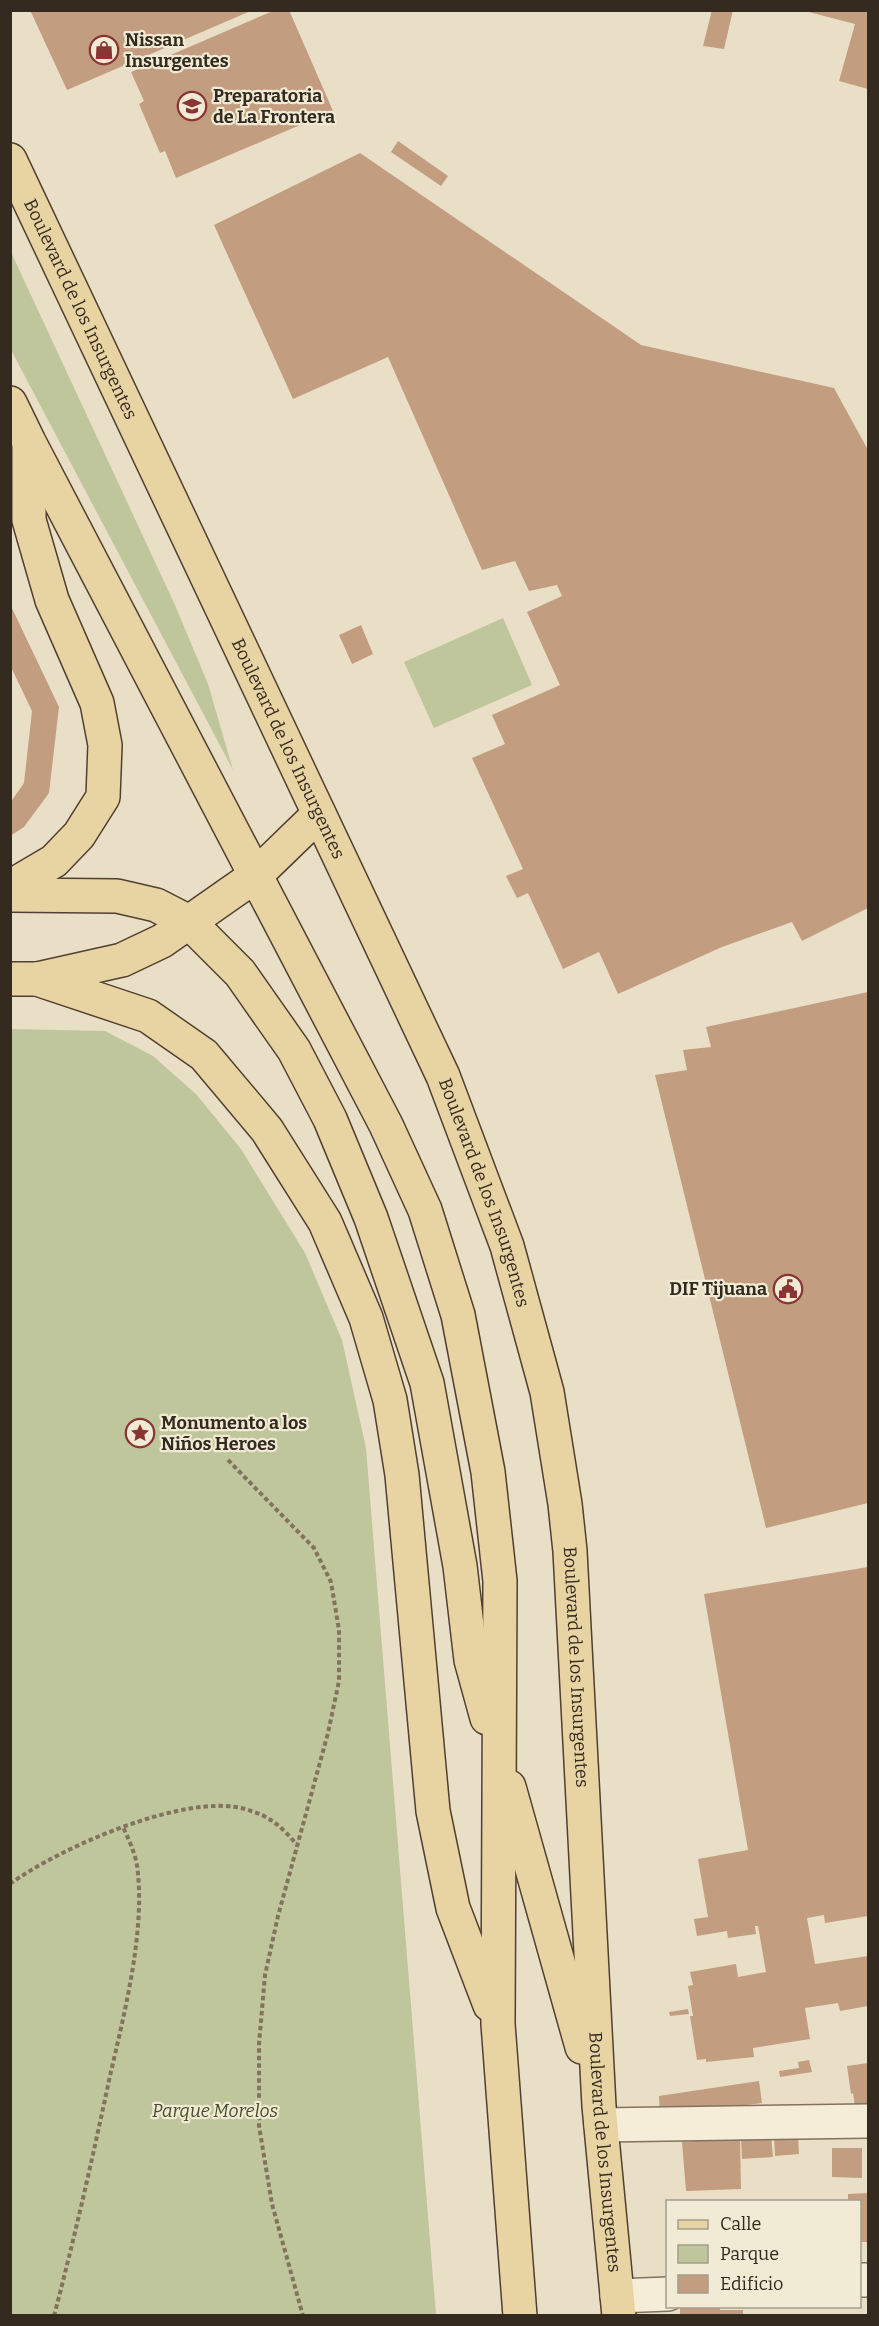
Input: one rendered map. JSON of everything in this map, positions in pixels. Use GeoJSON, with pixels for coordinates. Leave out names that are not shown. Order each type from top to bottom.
{"type":"FeatureCollection","features":[{"type":"Feature","properties":{"kind":"main road","name":"Boulevard de los Insurgentes"},"geometry":{"type":"LineString","coordinates":[[10,160],[443,1076],[507,1246],[547,1392],[570,1551],[600,2116],[618,2306]]}},
{"type":"Feature","properties":{"kind":"main road"},"geometry":{"type":"LineString","coordinates":[[10,403],[386,1125],[425,1210],[458,1315],[488,1472],[500,1581],[497,1746],[498,2024],[520,2316]]}},
{"type":"Feature","properties":{"kind":"main road"},"geometry":{"type":"LineString","coordinates":[[10,887],[54,861],[79,835],[104,797],[105,745],[97,702],[52,600],[29,520],[29,442]]}},
{"type":"Feature","properties":{"kind":"main road"},"geometry":{"type":"LineString","coordinates":[[24,979],[122,960],[162,941],[255,876],[320,814]]}},
{"type":"Feature","properties":{"kind":"main road"},"geometry":{"type":"LineString","coordinates":[[10,895],[117,896],[156,905],[189,922],[240,973],[294,1050],[330,1119],[371,1218],[427,1383],[460,1566],[471,1660],[600,2116]]}},
{"type":"Feature","properties":{"kind":"main road"},"geometry":{"type":"LineString","coordinates":[[24,979],[148,1016],[204,1055],[267,1130],[325,1222],[366,1318],[390,1400],[402,1475],[433,1811],[453,1908],[498,2024]]}},
{"type":"Feature","properties":{"kind":"lane"},"geometry":{"type":"LineString","coordinates":[[600,2116],[868,2121]]}},
{"type":"Feature","properties":{"kind":"lane"},"geometry":{"type":"LineString","coordinates":[[618,2306],[666,2294]]}},
{"type":"Feature","properties":{"kind":"path"},"geometry":{"type":"LineString","coordinates":[[228,1460],[314,1548],[331,1582],[339,1630],[339,1681],[278,1916],[265,1975],[259,2044],[259,2126],[272,2204],[303,2316]]}},
{"type":"Feature","properties":{"kind":"path"},"geometry":{"type":"LineString","coordinates":[[10,1884],[74,1847],[163,1814],[201,1806],[244,1809],[278,1824],[297,1846]]}},
{"type":"Feature","properties":{"kind":"path"},"geometry":{"type":"LineString","coordinates":[[54,2316],[76,2231],[122,2026],[137,1935],[139,1875],[134,1851],[123,1827]]}},
{"type":"Feature","properties":{"kind":"green space"},"geometry":{"type":"Polygon","coordinates":[[[10,250],[175,605],[208,684],[233,770],[11,350],[10,250]]]}},
{"type":"Feature","properties":{"kind":"green space"},"geometry":{"type":"Polygon","coordinates":[[[503,618],[532,685],[434,728],[404,662],[503,618]]]}},
{"type":"Feature","properties":{"kind":"green space","name":"Parque Morelos"},"geometry":{"type":"Polygon","coordinates":[[[11,1029],[105,1031],[153,1056],[196,1094],[241,1149],[305,1253],[342,1340],[366,1448],[436,2315],[11,2315],[11,1029]]]}},
{"type":"Feature","properties":{"kind":"building","name":"Nissan Insurgentes"},"geometry":{"type":"Polygon","coordinates":[[[30,10],[253,10],[67,90],[30,10]]]}},
{"type":"Feature","properties":{"kind":"building"},"geometry":{"type":"Polygon","coordinates":[[[275,10],[289,10],[333,111],[176,178],[165,151],[160,153],[139,104],[144,101],[131,72],[275,10]]]}},
{"type":"Feature","properties":{"kind":"building"},"geometry":{"type":"Polygon","coordinates":[[[712,10],[733,10],[724,49],[703,46],[712,10]]]}},
{"type":"Feature","properties":{"kind":"building"},"geometry":{"type":"Polygon","coordinates":[[[801,10],[868,10],[868,89],[839,81],[855,24],[801,10]]]}},
{"type":"Feature","properties":{"kind":"building"},"geometry":{"type":"Polygon","coordinates":[[[398,141],[448,176],[441,186],[391,152],[398,141]]]}},
{"type":"Feature","properties":{"kind":"building"},"geometry":{"type":"Polygon","coordinates":[[[360,153],[641,345],[834,388],[868,450],[868,908],[802,941],[792,922],[722,947],[618,994],[599,952],[563,969],[528,893],[517,898],[506,876],[523,869],[472,758],[505,744],[492,715],[560,685],[527,612],[562,596],[557,585],[529,591],[515,561],[482,570],[388,357],[293,399],[214,225],[360,153]]]}},
{"type":"Feature","properties":{"kind":"building"},"geometry":{"type":"Polygon","coordinates":[[[10,604],[59,707],[49,793],[24,827],[10,836],[10,803],[24,783],[32,711],[10,665],[10,604]]]}},
{"type":"Feature","properties":{"kind":"building"},"geometry":{"type":"Polygon","coordinates":[[[361,625],[373,654],[352,664],[339,635],[361,625]]]}},
{"type":"Feature","properties":{"kind":"building","name":"DIF Tijuana"},"geometry":{"type":"Polygon","coordinates":[[[868,992],[868,1503],[766,1528],[655,1075],[687,1070],[683,1050],[711,1047],[706,1027],[868,992]]]}},
{"type":"Feature","properties":{"kind":"building"},"geometry":{"type":"Polygon","coordinates":[[[868,1567],[868,1916],[825,1923],[824,1915],[807,1918],[815,1964],[868,1956],[868,2006],[840,2011],[838,2003],[805,2008],[810,2039],[753,2048],[754,2057],[706,2062],[706,2059],[697,2060],[690,2016],[693,2016],[688,1986],[693,1985],[690,1972],[736,1964],[738,1977],[766,1972],[758,1926],[755,1926],[756,1934],[728,1938],[727,1931],[697,1936],[694,1919],[708,1917],[698,1859],[748,1850],[704,1594],[868,1567]]]}},
{"type":"Feature","properties":{"kind":"building"},"geometry":{"type":"Polygon","coordinates":[[[688,2009],[689,2014],[670,2016],[669,2012],[688,2009]]]}},
{"type":"Feature","properties":{"kind":"building"},"geometry":{"type":"Polygon","coordinates":[[[809,2060],[812,2072],[780,2077],[779,2071],[799,2068],[798,2062],[809,2060]]]}},
{"type":"Feature","properties":{"kind":"building"},"geometry":{"type":"Polygon","coordinates":[[[868,2063],[868,2113],[856,2113],[847,2066],[868,2063]]]}},
{"type":"Feature","properties":{"kind":"building"},"geometry":{"type":"Polygon","coordinates":[[[759,2081],[762,2103],[660,2116],[659,2096],[759,2081]]]}},
{"type":"Feature","properties":{"kind":"building"},"geometry":{"type":"Polygon","coordinates":[[[798,2134],[799,2154],[775,2156],[774,2135],[798,2134]]]}},
{"type":"Feature","properties":{"kind":"building"},"geometry":{"type":"Polygon","coordinates":[[[771,2135],[773,2157],[742,2159],[741,2138],[771,2135]]]}},
{"type":"Feature","properties":{"kind":"building"},"geometry":{"type":"Polygon","coordinates":[[[740,2138],[741,2189],[686,2191],[682,2142],[740,2138]]]}},
{"type":"Feature","properties":{"kind":"building"},"geometry":{"type":"Polygon","coordinates":[[[832,2148],[862,2148],[862,2178],[832,2177],[832,2148]]]}},
{"type":"Feature","properties":{"kind":"building"},"geometry":{"type":"Polygon","coordinates":[[[868,2193],[868,2242],[861,2242],[861,2200],[848,2200],[848,2194],[868,2193]]]}},
{"type":"Feature","properties":{"kind":"building"},"geometry":{"type":"Polygon","coordinates":[[[680,2308],[743,2310],[743,2316],[680,2316],[680,2308]]]}},
{"type":"Feature","properties":{"kind":"place","name":"Nissan Insurgentes"},"geometry":{"type":"Point","coordinates":[104,50]}},
{"type":"Feature","properties":{"kind":"place","name":"Preparatoria de La Frontera"},"geometry":{"type":"Point","coordinates":[192,106]}},
{"type":"Feature","properties":{"kind":"place","name":"DIF Tijuana"},"geometry":{"type":"Point","coordinates":[788,1289]}},
{"type":"Feature","properties":{"kind":"place","name":"Monumento a los Niños Heroes"},"geometry":{"type":"Point","coordinates":[140,1433]}}]}
